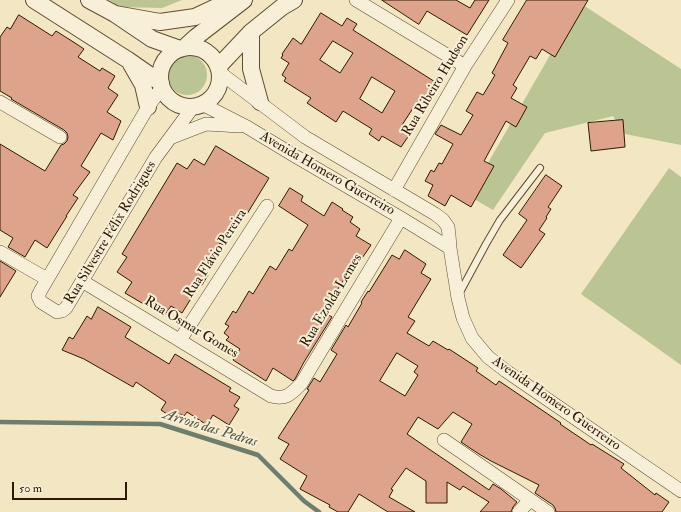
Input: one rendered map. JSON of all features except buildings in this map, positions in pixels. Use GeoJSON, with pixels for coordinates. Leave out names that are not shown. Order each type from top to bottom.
{"type":"FeatureCollection","features":[{"type":"Feature","properties":{"kind":"street"},"geometry":{"type":"LineString","coordinates":[[34,0],[128,60],[161,85]]}},
{"type":"Feature","properties":{"kind":"street"},"geometry":{"type":"LineString","coordinates":[[90,0],[115,14],[152,39],[182,48],[194,47],[204,51],[213,58],[219,70],[219,82],[216,91],[210,99],[197,105],[185,106],[170,100],[165,94],[161,85],[160,74],[162,66],[167,58],[173,53],[182,48],[244,0]]}},
{"type":"Feature","properties":{"kind":"street"},"geometry":{"type":"LineString","coordinates":[[115,14],[160,22],[195,17],[231,0]]}},
{"type":"Feature","properties":{"kind":"street"},"geometry":{"type":"LineString","coordinates":[[219,70],[251,32],[282,7],[294,0]]}},
{"type":"Feature","properties":{"kind":"street"},"geometry":{"type":"LineString","coordinates":[[356,0],[465,66]]}},
{"type":"Feature","properties":{"kind":"street","name":"Rua Ribeiro Hudson"},"geometry":{"type":"LineString","coordinates":[[394,190],[465,66],[508,0]]}},
{"type":"Feature","properties":{"kind":"street"},"geometry":{"type":"LineString","coordinates":[[251,32],[251,69],[260,102]]}},
{"type":"Feature","properties":{"kind":"street"},"geometry":{"type":"LineString","coordinates":[[128,60],[143,85],[148,107]]}},
{"type":"Feature","properties":{"kind":"street","name":"Avenida Homero Guerreiro"},"geometry":{"type":"LineString","coordinates":[[219,70],[305,137],[443,220],[448,227],[458,298],[463,318],[472,338],[488,357],[506,371],[681,491]]}},
{"type":"Feature","properties":{"kind":"street","name":"Rua Silvestre Félix Rodrigues"},"geometry":{"type":"LineString","coordinates":[[161,85],[39,294],[39,300],[57,312],[66,308],[156,157],[197,105]]}},
{"type":"Feature","properties":{"kind":"street"},"geometry":{"type":"LineString","coordinates":[[0,102],[60,137]]}},
{"type":"Feature","properties":{"kind":"street","name":"Avenida Homero Guerreiro"},"geometry":{"type":"LineString","coordinates":[[197,105],[247,127],[450,248]]}},
{"type":"Feature","properties":{"kind":"street"},"geometry":{"type":"LineString","coordinates":[[170,138],[206,124],[247,127]]}},
{"type":"Feature","properties":{"kind":"street","name":"Rua Flávio Pereira"},"geometry":{"type":"LineString","coordinates":[[180,340],[267,206]]}},
{"type":"Feature","properties":{"kind":"street","name":"Rua Ezolda Lemes"},"geometry":{"type":"LineString","coordinates":[[285,397],[292,393],[301,384],[401,218]]}},
{"type":"Feature","properties":{"kind":"street"},"geometry":{"type":"LineString","coordinates":[[0,252],[47,279]]}},
{"type":"Feature","properties":{"kind":"street","name":"Rua Osmar Gomes"},"geometry":{"type":"LineString","coordinates":[[82,281],[271,396],[278,398],[285,397]]}},
{"type":"Feature","properties":{"kind":"street"},"geometry":{"type":"LineString","coordinates":[[444,440],[548,512]]}},
{"type":"Feature","properties":{"kind":"street"},"geometry":{"type":"LineString","coordinates":[[519,512],[530,500]]}},
{"type":"Feature","properties":{"kind":"lane"},"geometry":{"type":"LineString","coordinates":[[458,298],[500,220],[540,168]]}},
{"type":"Feature","properties":{"kind":"green space"},"geometry":{"type":"Polygon","coordinates":[[[109,0],[182,0],[162,8],[120,7],[109,0]]]}},
{"type":"Feature","properties":{"kind":"green space"},"geometry":{"type":"Polygon","coordinates":[[[580,3],[681,69],[681,145],[625,134],[613,116],[545,133],[493,210],[469,196],[580,3]]]}},
{"type":"Feature","properties":{"kind":"green space"},"geometry":{"type":"Polygon","coordinates":[[[191,55],[198,58],[204,64],[207,75],[206,83],[198,92],[191,95],[183,95],[176,92],[168,83],[167,71],[170,64],[179,56],[191,55]]]}},
{"type":"Feature","properties":{"kind":"green space"},"geometry":{"type":"Polygon","coordinates":[[[669,168],[681,177],[681,365],[581,294],[669,168]]]}},
{"type":"Feature","properties":{"kind":"waterway","name":"Arroio das Pedras"},"geometry":{"type":"LineString","coordinates":[[0,422],[160,424],[258,455],[304,501],[319,512]]}}]}
